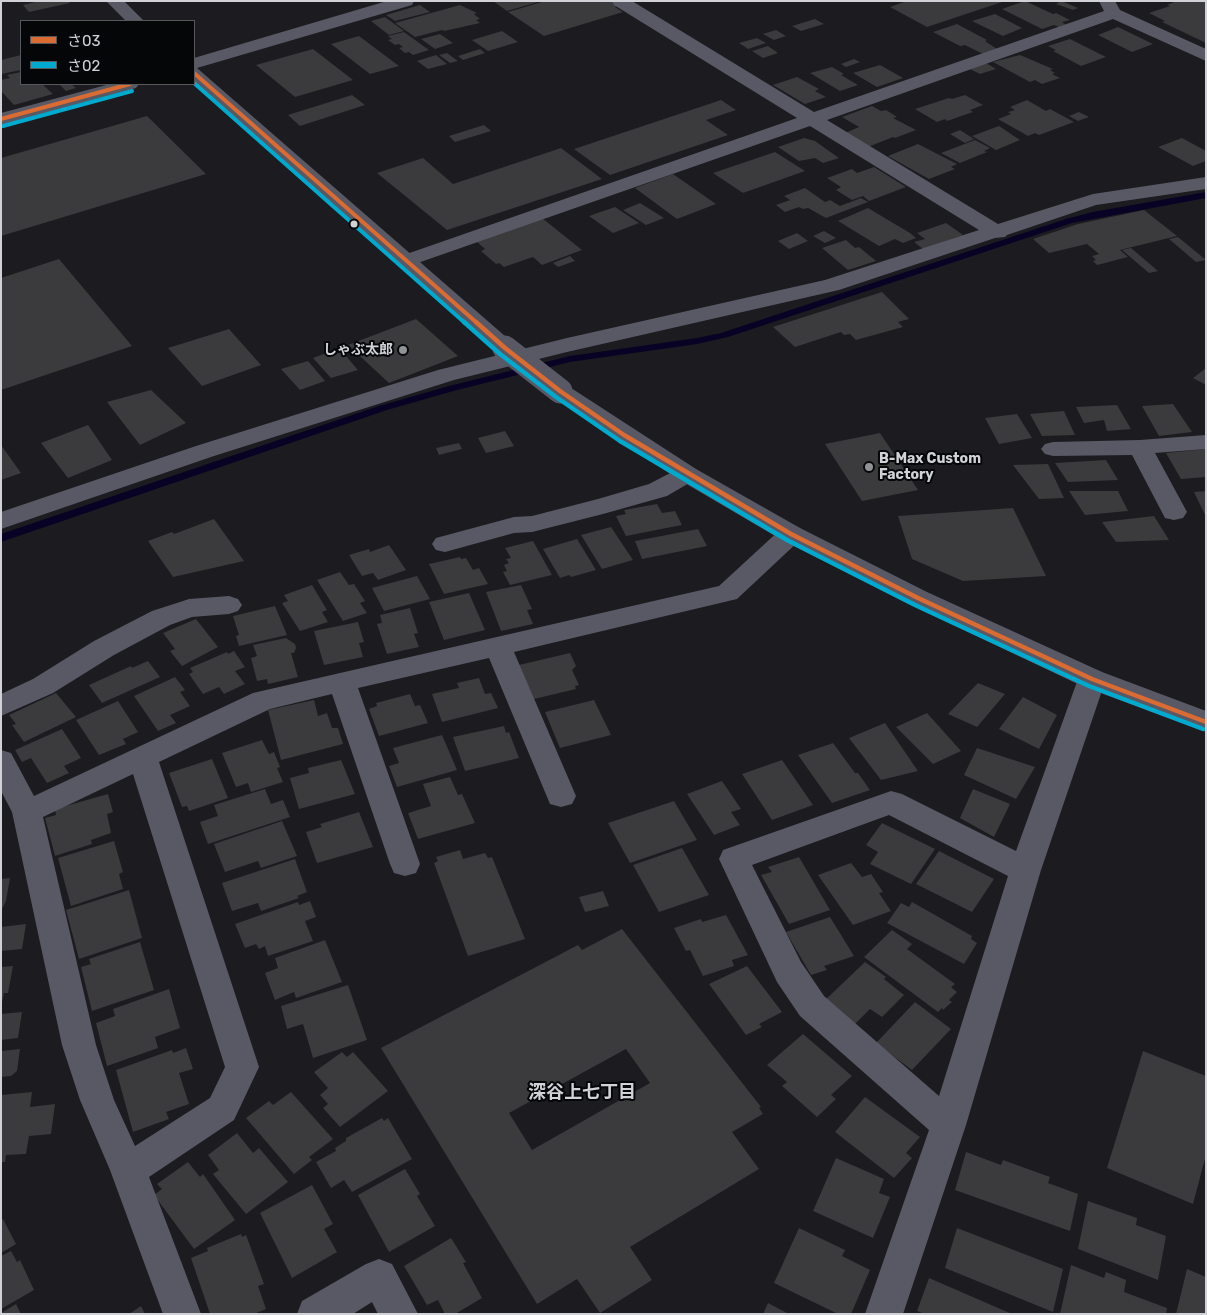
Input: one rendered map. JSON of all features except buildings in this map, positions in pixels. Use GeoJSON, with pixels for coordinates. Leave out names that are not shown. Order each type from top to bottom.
{"type":"FeatureCollection","features":[{"type":"Feature","properties":{"kind":"street"},"geometry":{"type":"LineString","coordinates":[[114,1],[135,20]]}},
{"type":"Feature","properties":{"kind":"street"},"geometry":{"type":"LineString","coordinates":[[195,64],[406,1]]}},
{"type":"Feature","properties":{"kind":"street"},"geometry":{"type":"LineString","coordinates":[[620,1],[998,233]]}},
{"type":"Feature","properties":{"kind":"street"},"geometry":{"type":"LineString","coordinates":[[405,261],[812,119],[1111,7],[1206,56]]}},
{"type":"Feature","properties":{"kind":"street"},"geometry":{"type":"LineString","coordinates":[[195,74],[505,348],[560,391],[687,474],[791,534],[918,598],[1092,679],[1206,722]]}},
{"type":"Feature","properties":{"kind":"street"},"geometry":{"type":"LineString","coordinates":[[1,119],[126,85]]}},
{"type":"Feature","properties":{"kind":"street"},"geometry":{"type":"LineString","coordinates":[[1,521],[205,451],[446,375],[832,284],[998,233],[1094,200],[1206,183]]}},
{"type":"Feature","properties":{"kind":"street"},"geometry":{"type":"LineString","coordinates":[[1053,449],[1140,447],[1206,442]]}},
{"type":"Feature","properties":{"kind":"street"},"geometry":{"type":"LineString","coordinates":[[1140,447],[1174,512]]}},
{"type":"Feature","properties":{"kind":"street"},"geometry":{"type":"LineString","coordinates":[[445,544],[514,525],[532,524],[603,506],[658,490],[687,474]]}},
{"type":"Feature","properties":{"kind":"street"},"geometry":{"type":"LineString","coordinates":[[27,812],[263,700],[728,594],[791,534]]}},
{"type":"Feature","properties":{"kind":"street"},"geometry":{"type":"LineString","coordinates":[[1,706],[43,686],[104,648],[161,618],[189,608],[229,605]]}},
{"type":"Feature","properties":{"kind":"street"},"geometry":{"type":"LineString","coordinates":[[498,647],[561,796]]}},
{"type":"Feature","properties":{"kind":"street"},"geometry":{"type":"LineString","coordinates":[[884,1314],[948,1125],[1025,870],[1092,679]]}},
{"type":"Feature","properties":{"kind":"street"},"geometry":{"type":"LineString","coordinates":[[342,682],[405,864]]}},
{"type":"Feature","properties":{"kind":"street"},"geometry":{"type":"LineString","coordinates":[[128,1170],[222,1109],[242,1067],[143,758]]}},
{"type":"Feature","properties":{"kind":"street"},"geometry":{"type":"LineString","coordinates":[[1,761],[27,812],[79,1045],[97,1100],[128,1170],[182,1314]]}},
{"type":"Feature","properties":{"kind":"street"},"geometry":{"type":"LineString","coordinates":[[948,1125],[812,1006],[789,972],[734,859],[891,802],[1025,870]]}},
{"type":"Feature","properties":{"kind":"street"},"geometry":{"type":"LineString","coordinates":[[316,1314],[379,1277],[399,1314]]}},
{"type":"Feature","properties":{"kind":"waterway"},"geometry":{"type":"LineString","coordinates":[[1,538],[383,408],[453,388],[570,359],[697,341],[724,335],[1069,221],[1206,195]]}},
{"type":"Feature","properties":{"kind":"transit line","name":"さ03"},"geometry":{"type":"LineString","coordinates":[[195,74],[505,348],[560,391],[624,435],[791,534],[918,598],[1092,679],[1206,722]]}},
{"type":"Feature","properties":{"kind":"transit line","name":"さ02"},"geometry":{"type":"LineString","coordinates":[[195,84],[500,354],[556,397],[620,441],[787,540],[915,605],[1089,686],[1203,729]]}},
{"type":"Feature","properties":{"kind":"transit line","name":"さ03"},"geometry":{"type":"LineString","coordinates":[[1,119],[126,85]]}},
{"type":"Feature","properties":{"kind":"transit line","name":"さ02"},"geometry":{"type":"LineString","coordinates":[[3,126],[132,91]]}},
{"type":"Feature","properties":{"kind":"place","name":"しゃぶ太郎"},"geometry":{"type":"Point","coordinates":[403,350]}},
{"type":"Feature","properties":{"kind":"place","name":"B-Max Custom Factory"},"geometry":{"type":"Point","coordinates":[869,467]}},
{"type":"Feature","properties":{"kind":"district","name":"深谷上七丁目"},"geometry":{"type":"Point","coordinates":[582,1093]}}]}
